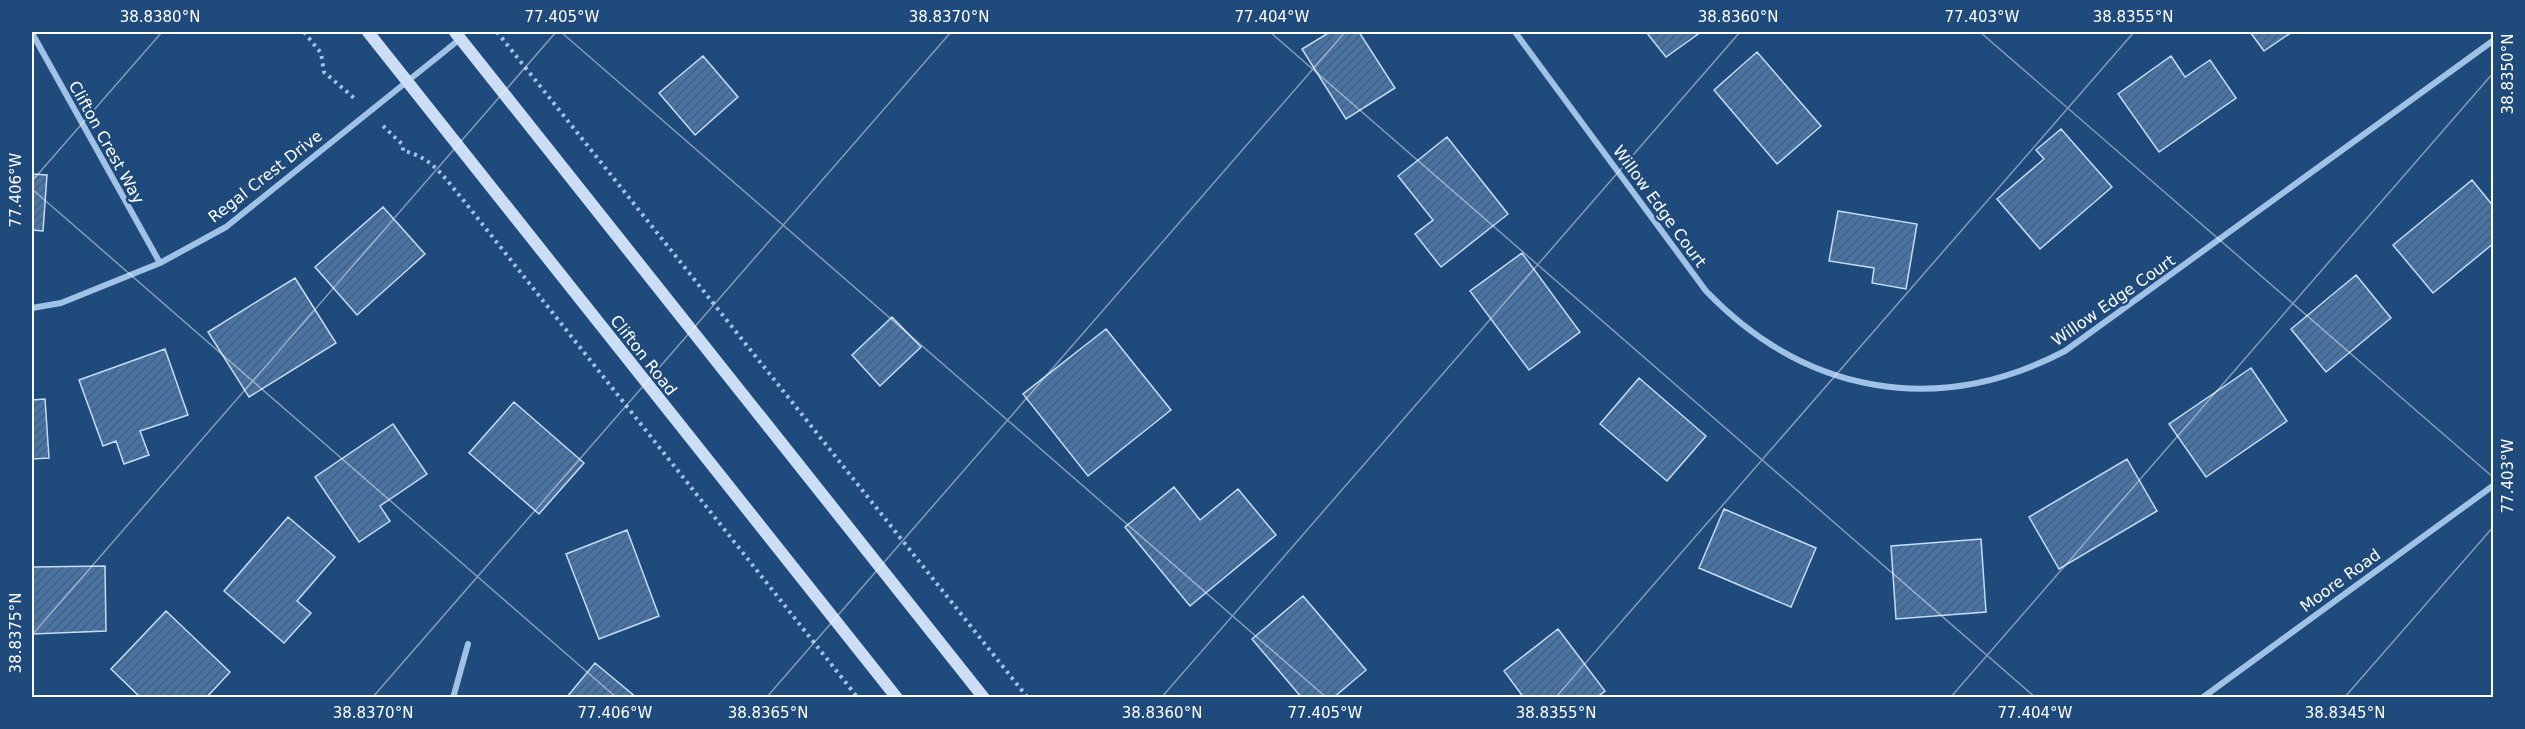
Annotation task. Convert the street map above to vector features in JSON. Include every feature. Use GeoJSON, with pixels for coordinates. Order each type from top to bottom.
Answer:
{"type":"FeatureCollection","features":[{"type":"Feature","properties":{"kind":"main road","name":"Clifton Road"},"geometry":{"type":"LineString","coordinates":[[368,32],[699,452],[897,698]]}},
{"type":"Feature","properties":{"kind":"main road"},"geometry":{"type":"LineString","coordinates":[[458,35],[984,698]]}},
{"type":"Feature","properties":{"kind":"street","name":"Willow Edge Court"},"geometry":{"type":"LineString","coordinates":[[1515,32],[1706,291],[1724,309],[1758,339],[1821,372],[1871,385],[1916,389],[1967,386],[2018,373],[2065,351],[2493,40]]}},
{"type":"Feature","properties":{"kind":"street","name":"Clifton Crest Way"},"geometry":{"type":"LineString","coordinates":[[32,33],[160,263]]}},
{"type":"Feature","properties":{"kind":"street","name":"Regal Crest Drive"},"geometry":{"type":"LineString","coordinates":[[32,308],[61,303],[160,263],[226,227],[407,81],[458,35]]}},
{"type":"Feature","properties":{"kind":"street","name":"Moore Road"},"geometry":{"type":"LineString","coordinates":[[2202,698],[2493,485]]}},
{"type":"Feature","properties":{"kind":"street"},"geometry":{"type":"LineString","coordinates":[[453,698],[468,644]]}},
{"type":"Feature","properties":{"kind":"path"},"geometry":{"type":"LineString","coordinates":[[304,32],[321,53],[324,72],[403,145],[404,151],[420,154],[433,164],[464,201],[858,698]]}},
{"type":"Feature","properties":{"kind":"path"},"geometry":{"type":"LineString","coordinates":[[497,32],[1028,698]]}},
{"type":"Feature","properties":{"kind":"building"},"geometry":{"type":"Polygon","coordinates":[[[1330,32],[1359,32],[1395,88],[1346,119],[1302,49],[1330,32]]]}},
{"type":"Feature","properties":{"kind":"building"},"geometry":{"type":"Polygon","coordinates":[[[1646,32],[1701,32],[1666,57],[1646,32]]]}},
{"type":"Feature","properties":{"kind":"building"},"geometry":{"type":"Polygon","coordinates":[[[2250,32],[2292,32],[2264,51],[2250,32]]]}},
{"type":"Feature","properties":{"kind":"building"},"geometry":{"type":"Polygon","coordinates":[[[1757,52],[1821,126],[1777,164],[1714,90],[1757,52]]]}},
{"type":"Feature","properties":{"kind":"building"},"geometry":{"type":"Polygon","coordinates":[[[703,56],[738,97],[695,135],[659,93],[703,56]]]}},
{"type":"Feature","properties":{"kind":"building"},"geometry":{"type":"Polygon","coordinates":[[[2171,56],[2185,77],[2210,60],[2236,98],[2159,152],[2118,94],[2171,56]]]}},
{"type":"Feature","properties":{"kind":"building"},"geometry":{"type":"Polygon","coordinates":[[[2061,129],[2112,187],[2040,249],[1997,199],[2044,159],[2036,150],[2061,129]]]}},
{"type":"Feature","properties":{"kind":"building"},"geometry":{"type":"Polygon","coordinates":[[[1447,137],[1508,214],[1441,267],[1415,234],[1433,220],[1398,176],[1447,137]]]}},
{"type":"Feature","properties":{"kind":"building"},"geometry":{"type":"Polygon","coordinates":[[[32,174],[47,175],[43,231],[32,230],[32,174]]]}},
{"type":"Feature","properties":{"kind":"building"},"geometry":{"type":"Polygon","coordinates":[[[2472,180],[2494,207],[2494,243],[2433,293],[2393,245],[2472,180]]]}},
{"type":"Feature","properties":{"kind":"building"},"geometry":{"type":"Polygon","coordinates":[[[383,207],[425,254],[357,315],[315,267],[383,207]]]}},
{"type":"Feature","properties":{"kind":"building"},"geometry":{"type":"Polygon","coordinates":[[[1838,211],[1917,224],[1906,289],[1872,283],[1874,268],[1829,261],[1838,211]]]}},
{"type":"Feature","properties":{"kind":"building"},"geometry":{"type":"Polygon","coordinates":[[[1522,253],[1580,332],[1529,370],[1470,291],[1522,253]]]}},
{"type":"Feature","properties":{"kind":"building"},"geometry":{"type":"Polygon","coordinates":[[[2356,275],[2391,318],[2326,372],[2291,329],[2356,275]]]}},
{"type":"Feature","properties":{"kind":"building"},"geometry":{"type":"Polygon","coordinates":[[[295,278],[336,343],[249,397],[208,332],[295,278]]]}},
{"type":"Feature","properties":{"kind":"building"},"geometry":{"type":"Polygon","coordinates":[[[892,317],[921,347],[880,386],[852,355],[892,317]]]}},
{"type":"Feature","properties":{"kind":"building"},"geometry":{"type":"Polygon","coordinates":[[[1106,329],[1171,410],[1088,476],[1023,394],[1106,329]]]}},
{"type":"Feature","properties":{"kind":"building"},"geometry":{"type":"Polygon","coordinates":[[[165,349],[188,415],[140,431],[149,455],[124,464],[116,441],[103,446],[79,380],[165,349]]]}},
{"type":"Feature","properties":{"kind":"building"},"geometry":{"type":"Polygon","coordinates":[[[2251,368],[2287,421],[2206,477],[2169,424],[2251,368]]]}},
{"type":"Feature","properties":{"kind":"building"},"geometry":{"type":"Polygon","coordinates":[[[1639,378],[1706,436],[1667,481],[1600,424],[1639,378]]]}},
{"type":"Feature","properties":{"kind":"building"},"geometry":{"type":"Polygon","coordinates":[[[45,399],[49,458],[32,459],[32,400],[45,399]]]}},
{"type":"Feature","properties":{"kind":"building"},"geometry":{"type":"Polygon","coordinates":[[[514,402],[584,463],[539,514],[469,453],[514,402]]]}},
{"type":"Feature","properties":{"kind":"building"},"geometry":{"type":"Polygon","coordinates":[[[393,424],[427,474],[380,506],[390,521],[359,542],[315,477],[393,424]]]}},
{"type":"Feature","properties":{"kind":"building"},"geometry":{"type":"Polygon","coordinates":[[[2127,459],[2157,511],[2059,569],[2029,517],[2127,459]]]}},
{"type":"Feature","properties":{"kind":"building"},"geometry":{"type":"Polygon","coordinates":[[[1174,487],[1200,520],[1238,489],[1276,535],[1190,606],[1125,527],[1174,487]]]}},
{"type":"Feature","properties":{"kind":"building"},"geometry":{"type":"Polygon","coordinates":[[[1724,509],[1816,548],[1791,607],[1699,568],[1724,509]]]}},
{"type":"Feature","properties":{"kind":"building"},"geometry":{"type":"Polygon","coordinates":[[[288,517],[335,557],[297,601],[311,613],[284,643],[224,591],[288,517]]]}},
{"type":"Feature","properties":{"kind":"building"},"geometry":{"type":"Polygon","coordinates":[[[627,530],[659,616],[599,639],[566,554],[627,530]]]}},
{"type":"Feature","properties":{"kind":"building"},"geometry":{"type":"Polygon","coordinates":[[[1981,539],[1986,612],[1896,619],[1891,546],[1981,539]]]}},
{"type":"Feature","properties":{"kind":"building"},"geometry":{"type":"Polygon","coordinates":[[[105,566],[106,631],[32,634],[32,567],[105,566]]]}},
{"type":"Feature","properties":{"kind":"building"},"geometry":{"type":"Polygon","coordinates":[[[1303,596],[1366,670],[1333,698],[1302,698],[1252,639],[1303,596]]]}},
{"type":"Feature","properties":{"kind":"building"},"geometry":{"type":"Polygon","coordinates":[[[166,611],[230,672],[206,698],[141,698],[111,669],[166,611]]]}},
{"type":"Feature","properties":{"kind":"building"},"geometry":{"type":"Polygon","coordinates":[[[1558,629],[1605,691],[1596,698],[1524,698],[1504,671],[1558,629]]]}},
{"type":"Feature","properties":{"kind":"building"},"geometry":{"type":"Polygon","coordinates":[[[595,663],[637,698],[566,698],[595,663]]]}}]}
